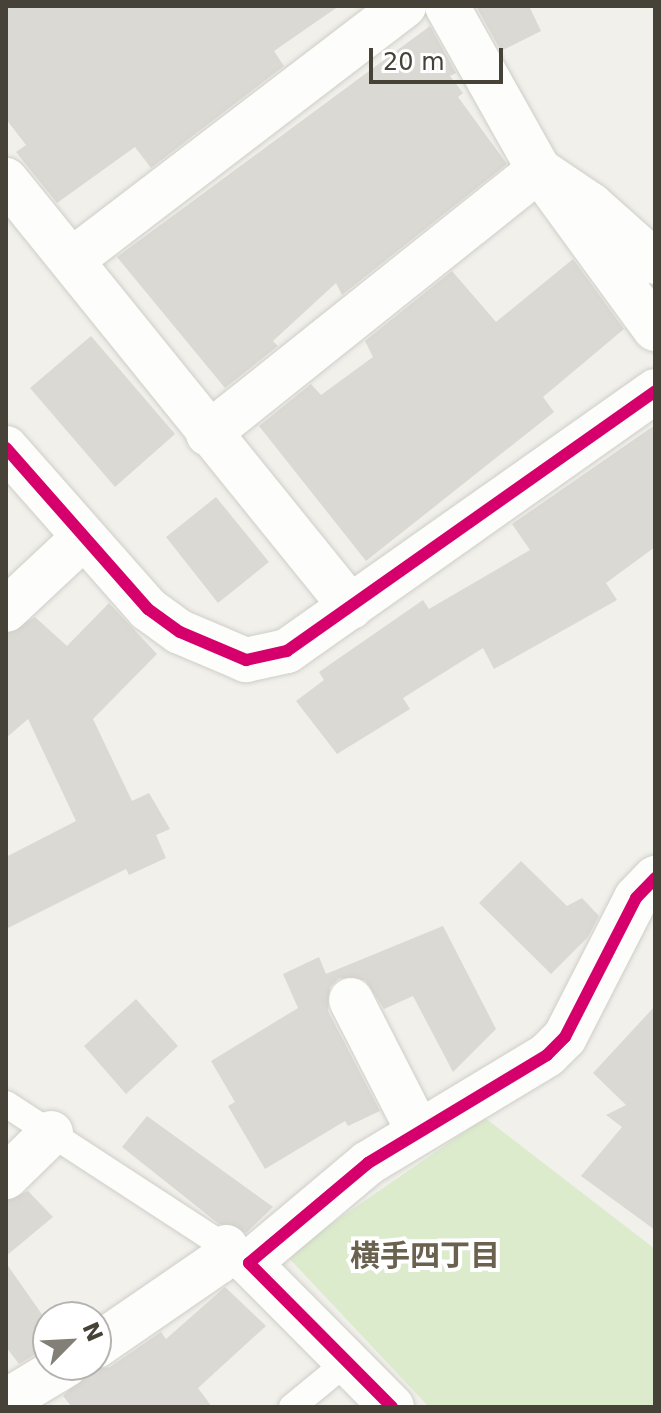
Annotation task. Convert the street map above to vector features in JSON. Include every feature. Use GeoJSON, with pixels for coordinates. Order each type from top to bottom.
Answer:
{"type":"FeatureCollection","features":[{"type":"Feature","properties":{"kind":"street"},"geometry":{"type":"LineString","coordinates":[[73,259],[404,6]]}},
{"type":"Feature","properties":{"kind":"street"},"geometry":{"type":"LineString","coordinates":[[447,6],[539,170],[655,329]]}},
{"type":"Feature","properties":{"kind":"street"},"geometry":{"type":"LineString","coordinates":[[208,434],[539,170]]}},
{"type":"Feature","properties":{"kind":"street"},"geometry":{"type":"LineString","coordinates":[[539,170],[591,205],[655,262]]}},
{"type":"Feature","properties":{"kind":"street"},"geometry":{"type":"LineString","coordinates":[[6,180],[73,259],[208,434],[351,607]]}},
{"type":"Feature","properties":{"kind":"street"},"geometry":{"type":"LineString","coordinates":[[6,448],[148,609],[180,632],[246,660],[287,651],[655,391]]}},
{"type":"Feature","properties":{"kind":"street"},"geometry":{"type":"LineString","coordinates":[[6,610],[83,538]]}},
{"type":"Feature","properties":{"kind":"street"},"geometry":{"type":"LineString","coordinates":[[112,1335],[218,1262],[238,1255],[368,1163],[547,1055],[565,1037],[614,933],[655,878]]}},
{"type":"Feature","properties":{"kind":"street"},"geometry":{"type":"LineString","coordinates":[[351,1000],[418,1131]]}},
{"type":"Feature","properties":{"kind":"street"},"geometry":{"type":"LineString","coordinates":[[6,1177],[51,1133]]}},
{"type":"Feature","properties":{"kind":"street"},"geometry":{"type":"LineString","coordinates":[[238,1255],[392,1407]]}},
{"type":"Feature","properties":{"kind":"street"},"geometry":{"type":"LineString","coordinates":[[6,1401],[39,1381]]}},
{"type":"Feature","properties":{"kind":"lane"},"geometry":{"type":"LineString","coordinates":[[6,1104],[238,1255]]}},
{"type":"Feature","properties":{"kind":"lane"},"geometry":{"type":"LineString","coordinates":[[292,1407],[348,1361]]}},
{"type":"Feature","properties":{"kind":"green space"},"geometry":{"type":"Polygon","coordinates":[[[485,1118],[655,1249],[655,1407],[429,1407],[286,1255],[485,1118]]]}},
{"type":"Feature","properties":{"kind":"building"},"geometry":{"type":"Polygon","coordinates":[[[6,6],[339,6],[274,51],[284,66],[151,168],[135,147],[57,203],[16,152],[26,145],[6,119],[6,6]]]}},
{"type":"Feature","properties":{"kind":"building"},"geometry":{"type":"Polygon","coordinates":[[[476,6],[529,6],[541,31],[501,51],[476,6]]]}},
{"type":"Feature","properties":{"kind":"building"},"geometry":{"type":"Polygon","coordinates":[[[430,26],[456,73],[450,76],[463,93],[458,97],[507,164],[342,295],[336,283],[273,341],[278,346],[225,388],[117,257],[430,26]]]}},
{"type":"Feature","properties":{"kind":"building"},"geometry":{"type":"Polygon","coordinates":[[[573,259],[624,329],[543,397],[554,412],[366,561],[259,426],[311,384],[321,395],[373,357],[365,341],[452,271],[496,322],[573,259]]]}},
{"type":"Feature","properties":{"kind":"building"},"geometry":{"type":"Polygon","coordinates":[[[91,336],[175,434],[115,487],[30,388],[91,336]]]}},
{"type":"Feature","properties":{"kind":"building"},"geometry":{"type":"Polygon","coordinates":[[[655,425],[655,547],[606,583],[617,600],[494,669],[483,648],[403,698],[410,709],[337,754],[296,701],[324,680],[319,672],[423,600],[429,609],[530,550],[512,524],[655,425]]]}},
{"type":"Feature","properties":{"kind":"building"},"geometry":{"type":"Polygon","coordinates":[[[216,497],[269,562],[218,603],[166,537],[216,497]]]}},
{"type":"Feature","properties":{"kind":"building"},"geometry":{"type":"Polygon","coordinates":[[[109,603],[157,654],[93,719],[132,801],[149,793],[170,829],[156,835],[166,858],[129,875],[126,869],[6,929],[6,857],[76,821],[28,719],[6,738],[6,634],[35,617],[67,646],[109,603]]]}},
{"type":"Feature","properties":{"kind":"building"},"geometry":{"type":"Polygon","coordinates":[[[521,861],[567,906],[582,898],[599,916],[588,937],[551,974],[479,903],[521,861]]]}},
{"type":"Feature","properties":{"kind":"building"},"geometry":{"type":"Polygon","coordinates":[[[443,926],[496,1029],[453,1072],[413,996],[384,1009],[365,980],[339,978],[330,987],[328,1011],[380,1111],[348,1126],[345,1121],[265,1169],[228,1106],[235,1102],[211,1061],[298,1008],[283,974],[319,957],[326,974],[443,926]]]}},
{"type":"Feature","properties":{"kind":"building"},"geometry":{"type":"Polygon","coordinates":[[[136,999],[178,1046],[126,1094],[84,1046],[136,999]]]}},
{"type":"Feature","properties":{"kind":"building"},"geometry":{"type":"Polygon","coordinates":[[[655,1006],[655,1230],[581,1176],[622,1127],[606,1115],[626,1105],[593,1073],[655,1006]]]}},
{"type":"Feature","properties":{"kind":"building"},"geometry":{"type":"Polygon","coordinates":[[[147,1116],[273,1207],[246,1233],[219,1224],[122,1147],[147,1116]]]}},
{"type":"Feature","properties":{"kind":"building"},"geometry":{"type":"Polygon","coordinates":[[[28,1191],[53,1217],[6,1256],[6,1201],[28,1191]]]}},
{"type":"Feature","properties":{"kind":"building"},"geometry":{"type":"Polygon","coordinates":[[[6,1263],[33,1301],[32,1356],[19,1364],[6,1347],[6,1263]]]}},
{"type":"Feature","properties":{"kind":"building"},"geometry":{"type":"Polygon","coordinates":[[[225,1287],[266,1326],[198,1388],[212,1407],[72,1407],[63,1396],[79,1381],[112,1381],[112,1366],[161,1332],[166,1339],[225,1287]]]}},
{"type":"Feature","properties":{"kind":"cycle path"},"geometry":{"type":"LineString","coordinates":[[6,448],[148,609],[180,632],[246,660],[287,651],[655,391]]}},
{"type":"Feature","properties":{"kind":"cycle path"},"geometry":{"type":"LineString","coordinates":[[392,1407],[249,1263],[368,1163],[547,1055],[565,1037],[636,898],[655,878]]}},
{"type":"Feature","properties":{"kind":"district","name":"横手四丁目"},"geometry":{"type":"Point","coordinates":[425,1256]}}]}
